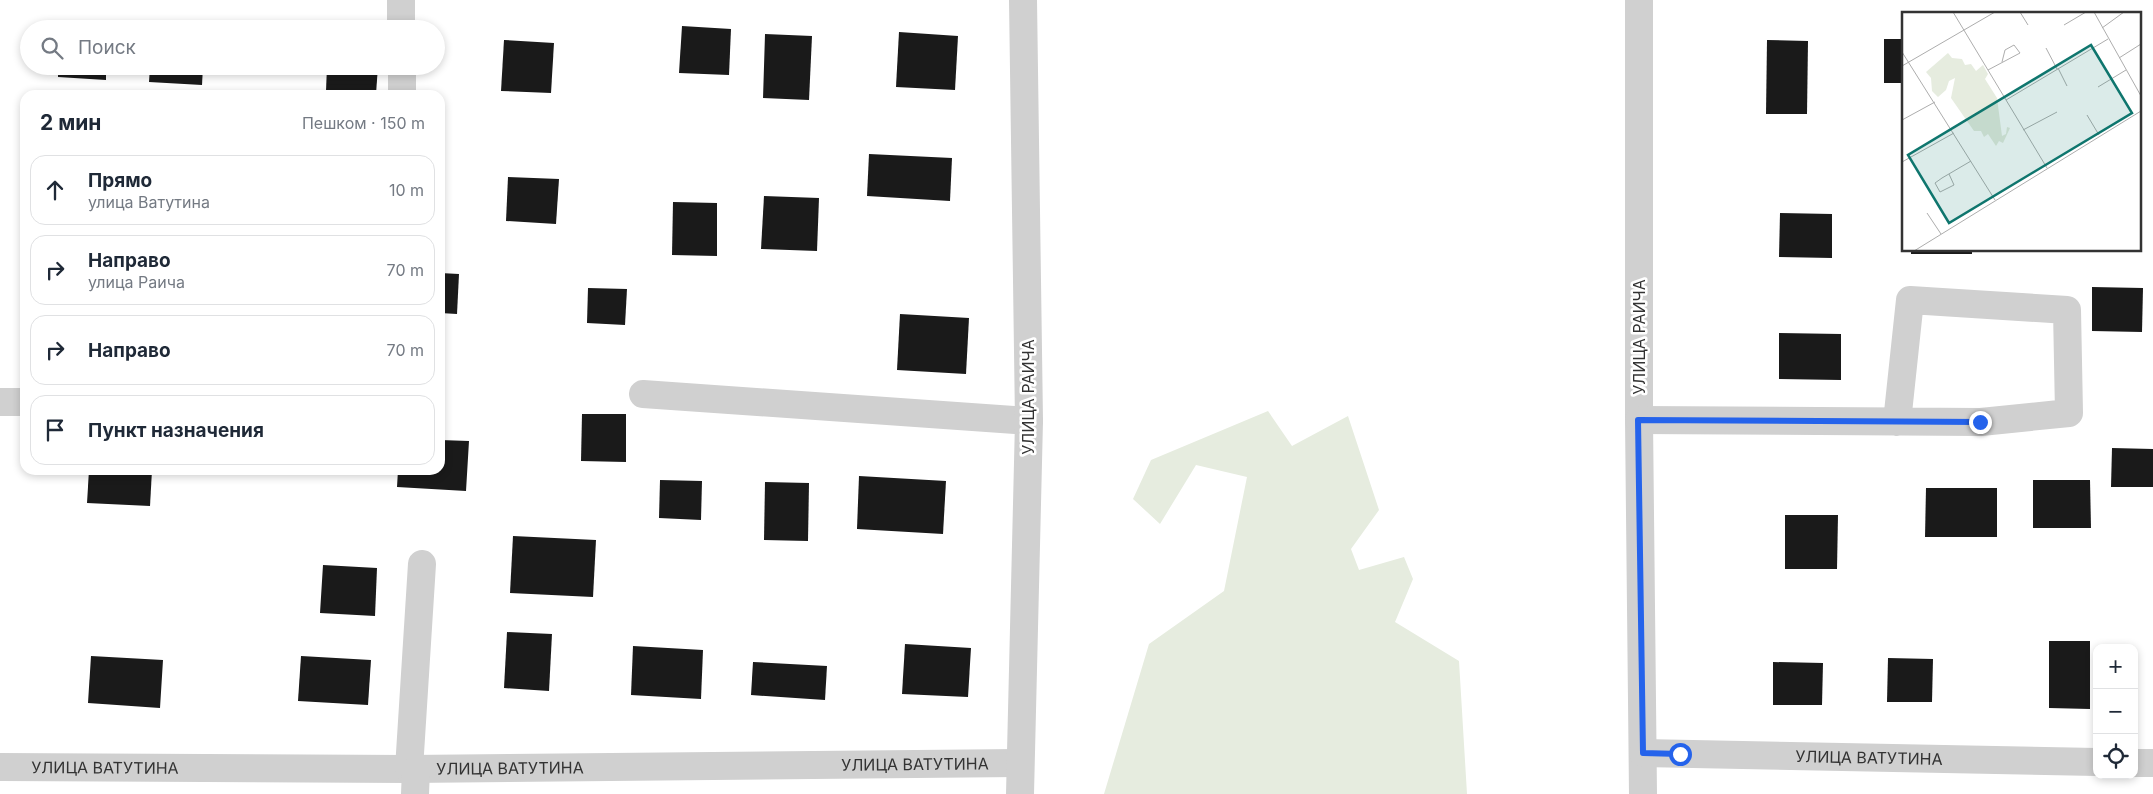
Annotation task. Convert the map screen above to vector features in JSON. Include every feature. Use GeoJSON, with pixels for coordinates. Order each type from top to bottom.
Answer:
{"type":"FeatureCollection","features":[{"type":"Feature","properties":{"kind":"street"},"geometry":{"type":"LineString","coordinates":[[401,0],[402,20]]}},
{"type":"Feature","properties":{"kind":"street","name":"УЛИЦА РАИЧА"},"geometry":{"type":"LineString","coordinates":[[1020,794],[1029,421],[1023,0]]}},
{"type":"Feature","properties":{"kind":"street","name":"УЛИЦА РАИЧА"},"geometry":{"type":"LineString","coordinates":[[1639,0],[1638,420],[1643,794]]}},
{"type":"Feature","properties":{"kind":"street"},"geometry":{"type":"LineString","coordinates":[[402,75],[402,90]]}},
{"type":"Feature","properties":{"kind":"street"},"geometry":{"type":"LineString","coordinates":[[1638,420],[1896,422],[1980,422],[2069,413],[2068,310],[1910,300],[1896,422]]}},
{"type":"Feature","properties":{"kind":"street"},"geometry":{"type":"LineString","coordinates":[[643,394],[1029,421]]}},
{"type":"Feature","properties":{"kind":"street"},"geometry":{"type":"LineString","coordinates":[[0,402],[20,402]]}},
{"type":"Feature","properties":{"kind":"street"},"geometry":{"type":"LineString","coordinates":[[414,777],[422,564]]}},
{"type":"Feature","properties":{"kind":"street","name":"УЛИЦА ВАТУТИНА"},"geometry":{"type":"LineString","coordinates":[[1643,753],[2093,762]]}},
{"type":"Feature","properties":{"kind":"street","name":"УЛИЦА ВАТУТИНА"},"geometry":{"type":"LineString","coordinates":[[0,767],[414,777],[1020,763]]}},
{"type":"Feature","properties":{"kind":"street"},"geometry":{"type":"LineString","coordinates":[[2138,763],[2153,763]]}},
{"type":"Feature","properties":{"kind":"shaded area"},"geometry":{"type":"Polygon","coordinates":[[[1268,411],[1292,446],[1348,416],[1379,510],[1351,549],[1359,570],[1404,557],[1413,579],[1395,622],[1459,661],[1467,794],[1104,794],[1149,644],[1224,591],[1247,477],[1196,465],[1160,524],[1133,499],[1151,460],[1268,411]]]}},
{"type":"Feature","properties":{"kind":"building"},"geometry":{"type":"Polygon","coordinates":[[[682,26],[731,29],[729,75],[679,73],[682,26]]]}},
{"type":"Feature","properties":{"kind":"building"},"geometry":{"type":"Polygon","coordinates":[[[899,32],[958,36],[955,90],[896,87],[899,32]]]}},
{"type":"Feature","properties":{"kind":"building"},"geometry":{"type":"Polygon","coordinates":[[[765,34],[812,36],[809,100],[763,98],[765,34]]]}},
{"type":"Feature","properties":{"kind":"building"},"geometry":{"type":"Polygon","coordinates":[[[1884,39],[1902,39],[1902,83],[1884,83],[1884,39]]]}},
{"type":"Feature","properties":{"kind":"building"},"geometry":{"type":"Polygon","coordinates":[[[504,40],[554,43],[551,93],[501,91],[504,40]]]}},
{"type":"Feature","properties":{"kind":"building"},"geometry":{"type":"Polygon","coordinates":[[[1767,40],[1808,41],[1807,114],[1766,114],[1767,40]]]}},
{"type":"Feature","properties":{"kind":"building"},"geometry":{"type":"Polygon","coordinates":[[[58,75],[106,75],[106,80],[58,77],[58,75]]]}},
{"type":"Feature","properties":{"kind":"building"},"geometry":{"type":"Polygon","coordinates":[[[149,75],[203,75],[202,85],[149,82],[149,75]]]}},
{"type":"Feature","properties":{"kind":"building"},"geometry":{"type":"Polygon","coordinates":[[[327,75],[377,75],[376,90],[326,90],[327,75]]]}},
{"type":"Feature","properties":{"kind":"building"},"geometry":{"type":"Polygon","coordinates":[[[869,154],[952,158],[950,201],[867,196],[869,154]]]}},
{"type":"Feature","properties":{"kind":"building"},"geometry":{"type":"Polygon","coordinates":[[[508,177],[559,179],[556,224],[506,221],[508,177]]]}},
{"type":"Feature","properties":{"kind":"building"},"geometry":{"type":"Polygon","coordinates":[[[764,196],[819,198],[817,251],[761,249],[764,196]]]}},
{"type":"Feature","properties":{"kind":"building"},"geometry":{"type":"Polygon","coordinates":[[[673,202],[717,203],[717,256],[672,255],[673,202]]]}},
{"type":"Feature","properties":{"kind":"building"},"geometry":{"type":"Polygon","coordinates":[[[1780,213],[1832,214],[1832,258],[1779,257],[1780,213]]]}},
{"type":"Feature","properties":{"kind":"building"},"geometry":{"type":"Polygon","coordinates":[[[1911,251],[1972,251],[1972,254],[1911,254],[1911,251]]]}},
{"type":"Feature","properties":{"kind":"building"},"geometry":{"type":"Polygon","coordinates":[[[2016,251],[2039,251],[2039,252],[2016,251]]]}},
{"type":"Feature","properties":{"kind":"building"},"geometry":{"type":"Polygon","coordinates":[[[445,273],[459,274],[457,314],[445,313],[445,273]]]}},
{"type":"Feature","properties":{"kind":"building"},"geometry":{"type":"Polygon","coordinates":[[[2092,287],[2143,288],[2142,332],[2092,331],[2092,287]]]}},
{"type":"Feature","properties":{"kind":"building"},"geometry":{"type":"Polygon","coordinates":[[[588,288],[627,289],[625,325],[587,323],[588,288]]]}},
{"type":"Feature","properties":{"kind":"building"},"geometry":{"type":"Polygon","coordinates":[[[900,314],[969,318],[966,374],[897,370],[900,314]]]}},
{"type":"Feature","properties":{"kind":"building"},"geometry":{"type":"Polygon","coordinates":[[[1779,333],[1841,334],[1841,380],[1779,379],[1779,333]]]}},
{"type":"Feature","properties":{"kind":"building"},"geometry":{"type":"Polygon","coordinates":[[[582,414],[626,414],[626,462],[581,461],[582,414]]]}},
{"type":"Feature","properties":{"kind":"building"},"geometry":{"type":"Polygon","coordinates":[[[445,440],[469,441],[466,491],[397,487],[398,475],[445,475],[445,440]]]}},
{"type":"Feature","properties":{"kind":"building"},"geometry":{"type":"Polygon","coordinates":[[[2112,448],[2153,449],[2153,487],[2111,487],[2112,448]]]}},
{"type":"Feature","properties":{"kind":"building"},"geometry":{"type":"Polygon","coordinates":[[[89,475],[152,475],[150,506],[87,503],[89,475]]]}},
{"type":"Feature","properties":{"kind":"building"},"geometry":{"type":"Polygon","coordinates":[[[859,476],[946,481],[943,534],[857,529],[859,476]]]}},
{"type":"Feature","properties":{"kind":"building"},"geometry":{"type":"Polygon","coordinates":[[[660,480],[702,481],[701,520],[659,518],[660,480]]]}},
{"type":"Feature","properties":{"kind":"building"},"geometry":{"type":"Polygon","coordinates":[[[2033,480],[2090,480],[2091,528],[2033,528],[2033,480]]]}},
{"type":"Feature","properties":{"kind":"building"},"geometry":{"type":"Polygon","coordinates":[[[765,482],[809,483],[808,541],[764,540],[765,482]]]}},
{"type":"Feature","properties":{"kind":"building"},"geometry":{"type":"Polygon","coordinates":[[[1926,488],[1997,488],[1997,537],[1925,537],[1926,488]]]}},
{"type":"Feature","properties":{"kind":"building"},"geometry":{"type":"Polygon","coordinates":[[[1785,515],[1838,515],[1837,569],[1785,569],[1785,515]]]}},
{"type":"Feature","properties":{"kind":"building"},"geometry":{"type":"Polygon","coordinates":[[[513,536],[596,540],[593,597],[510,593],[513,536]]]}},
{"type":"Feature","properties":{"kind":"building"},"geometry":{"type":"Polygon","coordinates":[[[323,565],[377,568],[375,616],[320,613],[323,565]]]}},
{"type":"Feature","properties":{"kind":"building"},"geometry":{"type":"Polygon","coordinates":[[[507,632],[552,634],[549,691],[504,688],[507,632]]]}},
{"type":"Feature","properties":{"kind":"building"},"geometry":{"type":"Polygon","coordinates":[[[2049,641],[2090,641],[2090,709],[2049,708],[2049,641]]]}},
{"type":"Feature","properties":{"kind":"building"},"geometry":{"type":"Polygon","coordinates":[[[905,644],[971,648],[968,697],[902,694],[905,644]]]}},
{"type":"Feature","properties":{"kind":"building"},"geometry":{"type":"Polygon","coordinates":[[[633,646],[703,650],[701,699],[631,695],[633,646]]]}},
{"type":"Feature","properties":{"kind":"building"},"geometry":{"type":"Polygon","coordinates":[[[91,656],[163,660],[160,708],[88,703],[91,656]]]}},
{"type":"Feature","properties":{"kind":"building"},"geometry":{"type":"Polygon","coordinates":[[[301,656],[371,660],[368,705],[298,701],[301,656]]]}},
{"type":"Feature","properties":{"kind":"building"},"geometry":{"type":"Polygon","coordinates":[[[1888,658],[1933,659],[1932,702],[1887,702],[1888,658]]]}},
{"type":"Feature","properties":{"kind":"building"},"geometry":{"type":"Polygon","coordinates":[[[753,662],[827,666],[825,700],[751,695],[753,662]]]}},
{"type":"Feature","properties":{"kind":"building"},"geometry":{"type":"Polygon","coordinates":[[[1773,662],[1823,663],[1822,705],[1773,705],[1773,662]]]}},
{"type":"Feature","properties":{"kind":"route"},"geometry":{"type":"LineString","coordinates":[[1680,754],[1643,753],[1638,420],[1980,422]]}}]}
